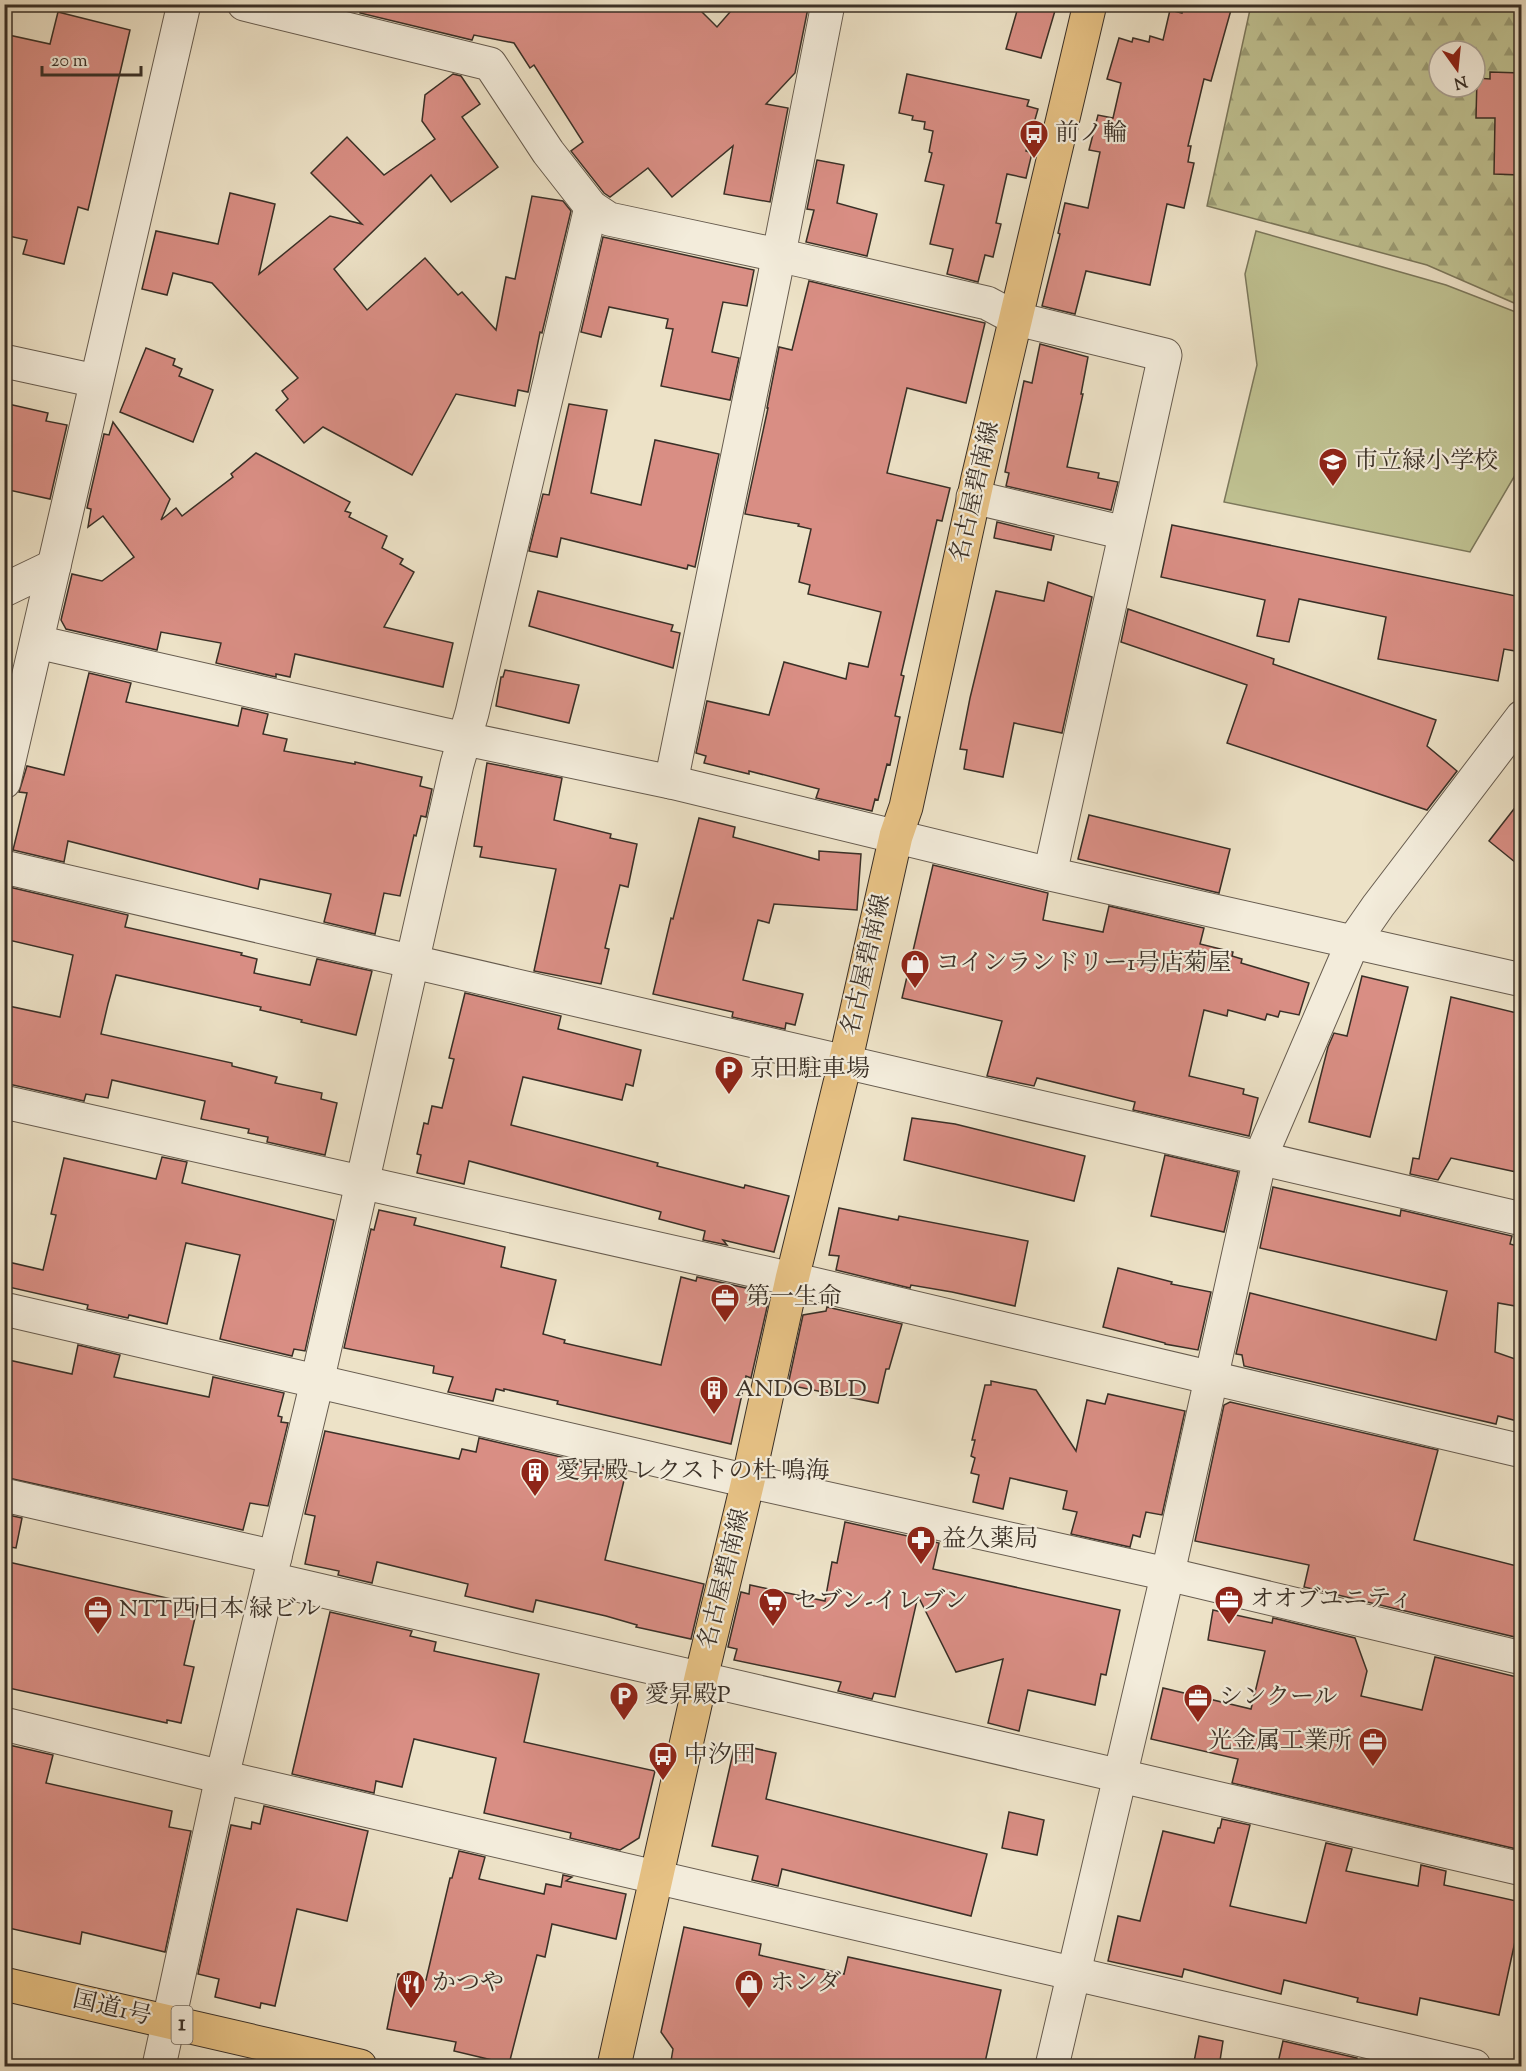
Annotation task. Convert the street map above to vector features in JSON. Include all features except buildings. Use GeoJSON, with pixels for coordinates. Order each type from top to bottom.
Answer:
{"type":"FeatureCollection","features":[{"type":"Feature","properties":{"kind":"main road","name":"名古屋碧南線"},"geometry":{"type":"LineString","coordinates":[[614,2067],[792,1279],[845,1063],[896,837],[906,807],[974,497],[1090,4]]}},
{"type":"Feature","properties":{"kind":"main road","name":"国道1号"},"geometry":{"type":"LineString","coordinates":[[4,1984],[360,2067]]}},
{"type":"Feature","properties":{"kind":"street"},"geometry":{"type":"LineString","coordinates":[[4,782],[184,4]]}},
{"type":"Feature","properties":{"kind":"street"},"geometry":{"type":"LineString","coordinates":[[244,4],[490,64],[548,152],[591,207],[609,219],[987,303],[1017,319],[1166,355],[1050,874]]}},
{"type":"Feature","properties":{"kind":"street"},"geometry":{"type":"LineString","coordinates":[[671,782],[828,4]]}},
{"type":"Feature","properties":{"kind":"street"},"geometry":{"type":"LineString","coordinates":[[159,2067],[222,1778],[317,1382],[457,764],[465,739],[591,207]]}},
{"type":"Feature","properties":{"kind":"street"},"geometry":{"type":"LineString","coordinates":[[4,361],[96,381]]}},
{"type":"Feature","properties":{"kind":"street"},"geometry":{"type":"LineString","coordinates":[[974,497],[1125,533]]}},
{"type":"Feature","properties":{"kind":"street"},"geometry":{"type":"LineString","coordinates":[[4,590],[54,566]]}},
{"type":"Feature","properties":{"kind":"street"},"geometry":{"type":"LineString","coordinates":[[37,642],[465,739],[671,782],[1050,874],[1521,980]]}},
{"type":"Feature","properties":{"kind":"street"},"geometry":{"type":"LineString","coordinates":[[1052,2067],[1167,1574],[1260,1158],[1353,942],[1521,717]]}},
{"type":"Feature","properties":{"kind":"street"},"geometry":{"type":"LineString","coordinates":[[4,867],[1521,1220]]}},
{"type":"Feature","properties":{"kind":"street"},"geometry":{"type":"LineString","coordinates":[[4,1102],[792,1279],[1521,1450]]}},
{"type":"Feature","properties":{"kind":"street"},"geometry":{"type":"LineString","coordinates":[[4,1309],[748,1481],[1167,1574],[1521,1658]]}},
{"type":"Feature","properties":{"kind":"street"},"geometry":{"type":"LineString","coordinates":[[4,1495],[273,1568],[701,1678],[1521,1869]]}},
{"type":"Feature","properties":{"kind":"street"},"geometry":{"type":"LineString","coordinates":[[4,1724],[222,1778],[1474,2067]]}},
{"type":"Feature","properties":{"kind":"green space"},"geometry":{"type":"Polygon","coordinates":[[[1251,5],[1521,5],[1521,306],[1427,265],[1207,206],[1251,5]]]}},
{"type":"Feature","properties":{"kind":"green space"},"geometry":{"type":"Polygon","coordinates":[[[1256,231],[1446,285],[1521,314],[1521,465],[1470,552],[1224,502],[1257,365],[1245,274],[1256,231]]]}},
{"type":"Feature","properties":{"kind":"place","name":"前ノ輪"},"geometry":{"type":"Point","coordinates":[1034,160]}},
{"type":"Feature","properties":{"kind":"place","name":"市立緑小学校"},"geometry":{"type":"Point","coordinates":[1333,488]}},
{"type":"Feature","properties":{"kind":"place","name":"コインランドリー1号店菊屋"},"geometry":{"type":"Point","coordinates":[915,990]}},
{"type":"Feature","properties":{"kind":"place","name":"京田駐車場"},"geometry":{"type":"Point","coordinates":[729,1096]}},
{"type":"Feature","properties":{"kind":"place","name":"第一生命"},"geometry":{"type":"Point","coordinates":[725,1324]}},
{"type":"Feature","properties":{"kind":"place","name":"ANDO BLD"},"geometry":{"type":"Point","coordinates":[714,1416]}},
{"type":"Feature","properties":{"kind":"place","name":"愛昇殿 レクストの杜 鳴海"},"geometry":{"type":"Point","coordinates":[535,1498]}},
{"type":"Feature","properties":{"kind":"place","name":"益久薬局"},"geometry":{"type":"Point","coordinates":[921,1566]}},
{"type":"Feature","properties":{"kind":"place","name":"オオブユニティ"},"geometry":{"type":"Point","coordinates":[1229,1626]}},
{"type":"Feature","properties":{"kind":"place","name":"セブン-イレブン"},"geometry":{"type":"Point","coordinates":[773,1628]}},
{"type":"Feature","properties":{"kind":"place","name":"NTT西日本 緑ビル"},"geometry":{"type":"Point","coordinates":[98,1636]}},
{"type":"Feature","properties":{"kind":"place","name":"愛昇殿P"},"geometry":{"type":"Point","coordinates":[624,1722]}},
{"type":"Feature","properties":{"kind":"place","name":"シンクール"},"geometry":{"type":"Point","coordinates":[1198,1724]}},
{"type":"Feature","properties":{"kind":"place","name":"光金属工業所"},"geometry":{"type":"Point","coordinates":[1373,1768]}},
{"type":"Feature","properties":{"kind":"place","name":"中汐田"},"geometry":{"type":"Point","coordinates":[663,1782]}},
{"type":"Feature","properties":{"kind":"place","name":"かつや"},"geometry":{"type":"Point","coordinates":[411,2010]}},
{"type":"Feature","properties":{"kind":"place","name":"ホンダ"},"geometry":{"type":"Point","coordinates":[749,2010]}}]}
